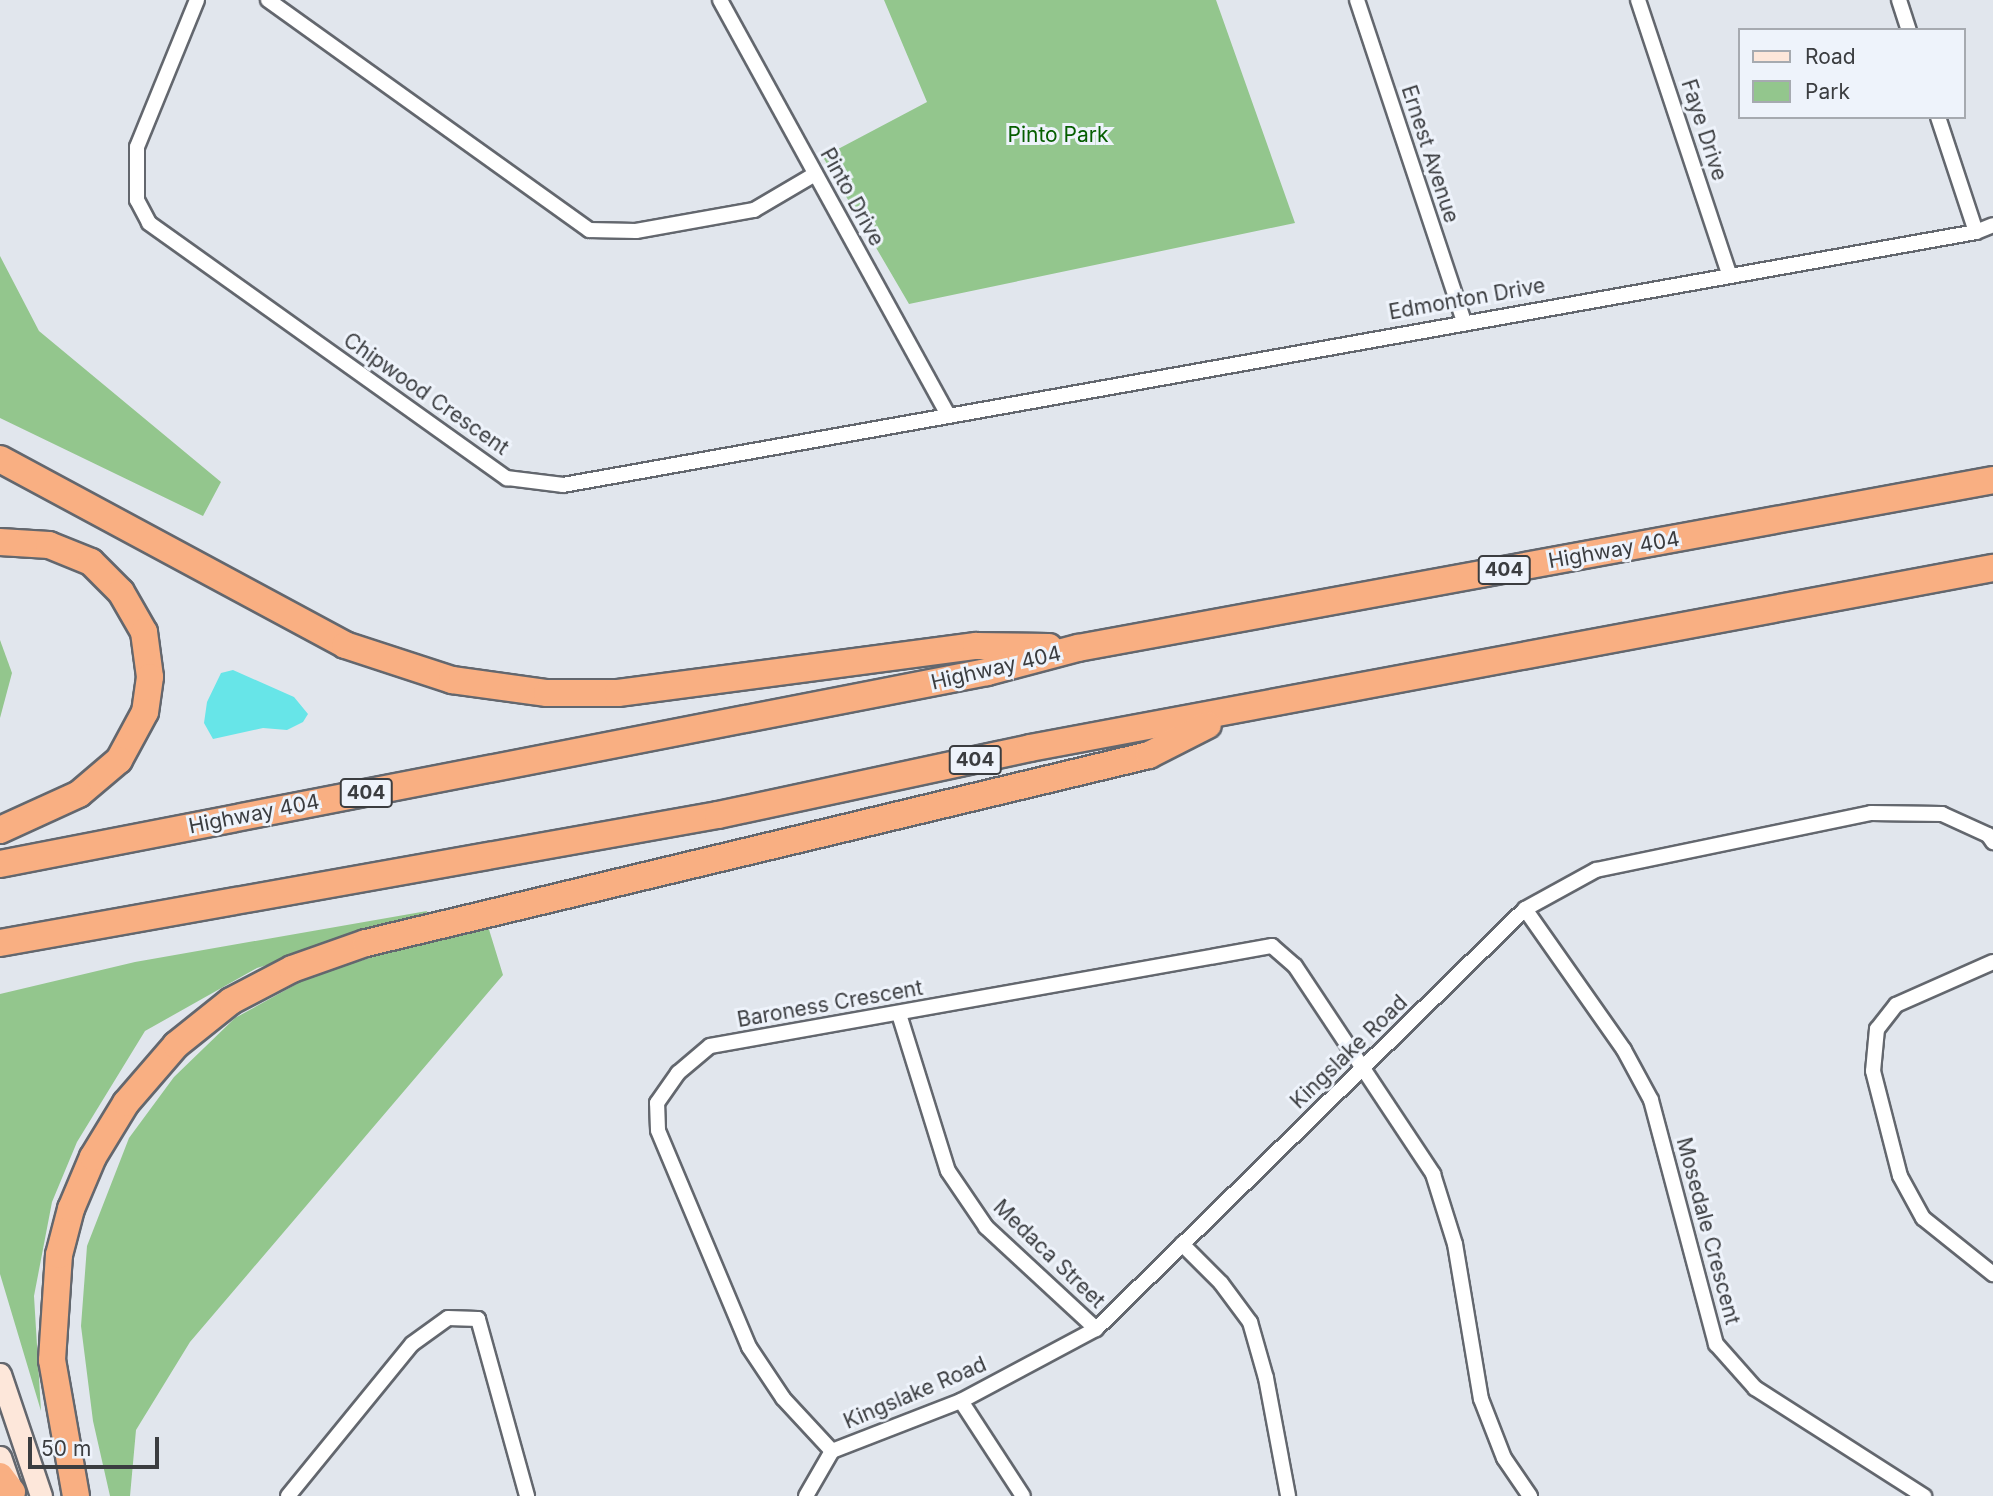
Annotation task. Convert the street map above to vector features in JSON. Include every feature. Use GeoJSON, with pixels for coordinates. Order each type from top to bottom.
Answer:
{"type":"FeatureCollection","features":[{"type":"Feature","properties":{"kind":"highway"},"geometry":{"type":"LineString","coordinates":[[0,458],[345,645],[452,680],[547,693],[618,693],[976,646],[1078,648]]}},
{"type":"Feature","properties":{"kind":"highway","name":"Highway 404"},"geometry":{"type":"LineString","coordinates":[[0,864],[907,688],[1078,648],[1993,480]]}},
{"type":"Feature","properties":{"kind":"highway"},"geometry":{"type":"LineString","coordinates":[[0,542],[48,545],[91,562],[121,592],[144,632],[150,677],[145,712],[119,760],[79,794],[0,830]]}},
{"type":"Feature","properties":{"kind":"highway","name":"404"},"geometry":{"type":"LineString","coordinates":[[0,945],[27,937],[718,815],[1030,748],[1234,713],[1993,568]]}},
{"type":"Feature","properties":{"kind":"highway"},"geometry":{"type":"LineString","coordinates":[[76,1496],[51,1360],[59,1255],[71,1209],[93,1157],[126,1103],[176,1045],[231,1001],[292,969],[366,943],[1149,755],[1234,713]]}},
{"type":"Feature","properties":{"kind":"main road"},"geometry":{"type":"LineString","coordinates":[[0,1374],[41,1496]]}},
{"type":"Feature","properties":{"kind":"main road"},"geometry":{"type":"LineString","coordinates":[[0,1457],[8,1488]]}},
{"type":"Feature","properties":{"kind":"street","name":"Chipwood Crescent"},"geometry":{"type":"LineString","coordinates":[[197,0],[137,147],[137,200],[149,223],[507,478],[563,485],[948,415]]}},
{"type":"Feature","properties":{"kind":"street"},"geometry":{"type":"LineString","coordinates":[[268,0],[589,229],[636,232],[754,210],[815,174]]}},
{"type":"Feature","properties":{"kind":"street","name":"Pinto Drive"},"geometry":{"type":"LineString","coordinates":[[720,0],[948,415]]}},
{"type":"Feature","properties":{"kind":"street","name":"Ernest Avenue"},"geometry":{"type":"LineString","coordinates":[[1357,0],[1464,321]]}},
{"type":"Feature","properties":{"kind":"street","name":"Faye Drive"},"geometry":{"type":"LineString","coordinates":[[1638,0],[1729,273]]}},
{"type":"Feature","properties":{"kind":"street"},"geometry":{"type":"LineString","coordinates":[[1899,0],[1908,28]]}},
{"type":"Feature","properties":{"kind":"street"},"geometry":{"type":"LineString","coordinates":[[1939,119],[1976,232]]}},
{"type":"Feature","properties":{"kind":"street","name":"Edmonton Drive"},"geometry":{"type":"LineString","coordinates":[[948,415],[1729,273],[1976,232],[1993,225]]}},
{"type":"Feature","properties":{"kind":"street","name":"Kingslake Road"},"geometry":{"type":"LineString","coordinates":[[806,1496],[832,1451],[961,1401],[1096,1329],[1525,909],[1596,870],[1871,813],[1942,814],[1991,835]]}},
{"type":"Feature","properties":{"kind":"street","name":"Mosedale Crescent"},"geometry":{"type":"LineString","coordinates":[[1525,909],[1624,1050],[1651,1100],[1716,1344],[1755,1388],[1924,1496]]}},
{"type":"Feature","properties":{"kind":"street","name":"Baroness Crescent"},"geometry":{"type":"LineString","coordinates":[[832,1451],[783,1398],[749,1347],[658,1130],[657,1103],[678,1073],[710,1046],[899,1014],[1228,950],[1272,946],[1295,966],[1364,1067]]}},
{"type":"Feature","properties":{"kind":"street"},"geometry":{"type":"LineString","coordinates":[[1993,962],[1896,1005],[1877,1029],[1873,1071],[1900,1176],[1923,1218],[1993,1274]]}},
{"type":"Feature","properties":{"kind":"street","name":"Medaca Street"},"geometry":{"type":"LineString","coordinates":[[899,1014],[948,1171],[986,1227],[1096,1329]]}},
{"type":"Feature","properties":{"kind":"street"},"geometry":{"type":"LineString","coordinates":[[1364,1067],[1433,1174],[1455,1244],[1481,1399],[1504,1458],[1531,1496]]}},
{"type":"Feature","properties":{"kind":"street"},"geometry":{"type":"LineString","coordinates":[[1182,1244],[1221,1283],[1250,1322],[1266,1378],[1288,1496]]}},
{"type":"Feature","properties":{"kind":"street"},"geometry":{"type":"LineString","coordinates":[[288,1496],[412,1344],[448,1318],[478,1319],[527,1496]]}},
{"type":"Feature","properties":{"kind":"street"},"geometry":{"type":"LineString","coordinates":[[961,1401],[1023,1496]]}},
{"type":"Feature","properties":{"kind":"green space","name":"Pinto Park"},"geometry":{"type":"Polygon","coordinates":[[[884,0],[1216,0],[1295,223],[909,304],[823,157],[927,102],[884,0]]]}},
{"type":"Feature","properties":{"kind":"green space"},"geometry":{"type":"Polygon","coordinates":[[[0,256],[39,331],[221,482],[203,516],[0,418],[0,256]]]}},
{"type":"Feature","properties":{"kind":"green space"},"geometry":{"type":"Polygon","coordinates":[[[0,640],[12,673],[0,718],[0,640]]]}},
{"type":"Feature","properties":{"kind":"green space"},"geometry":{"type":"Polygon","coordinates":[[[427,911],[426,918],[257,968],[145,1031],[77,1142],[52,1202],[34,1296],[41,1411],[0,1274],[0,994],[135,962],[427,911]]]}},
{"type":"Feature","properties":{"kind":"green space"},"geometry":{"type":"Polygon","coordinates":[[[487,923],[503,975],[190,1342],[136,1430],[130,1496],[110,1496],[93,1421],[81,1326],[87,1246],[129,1138],[174,1077],[235,1018],[313,975],[487,923]]]}},
{"type":"Feature","properties":{"kind":"water"},"geometry":{"type":"Polygon","coordinates":[[[233,670],[294,697],[308,714],[303,722],[287,730],[263,728],[213,739],[204,723],[207,702],[221,673],[233,670]]]}}]}
